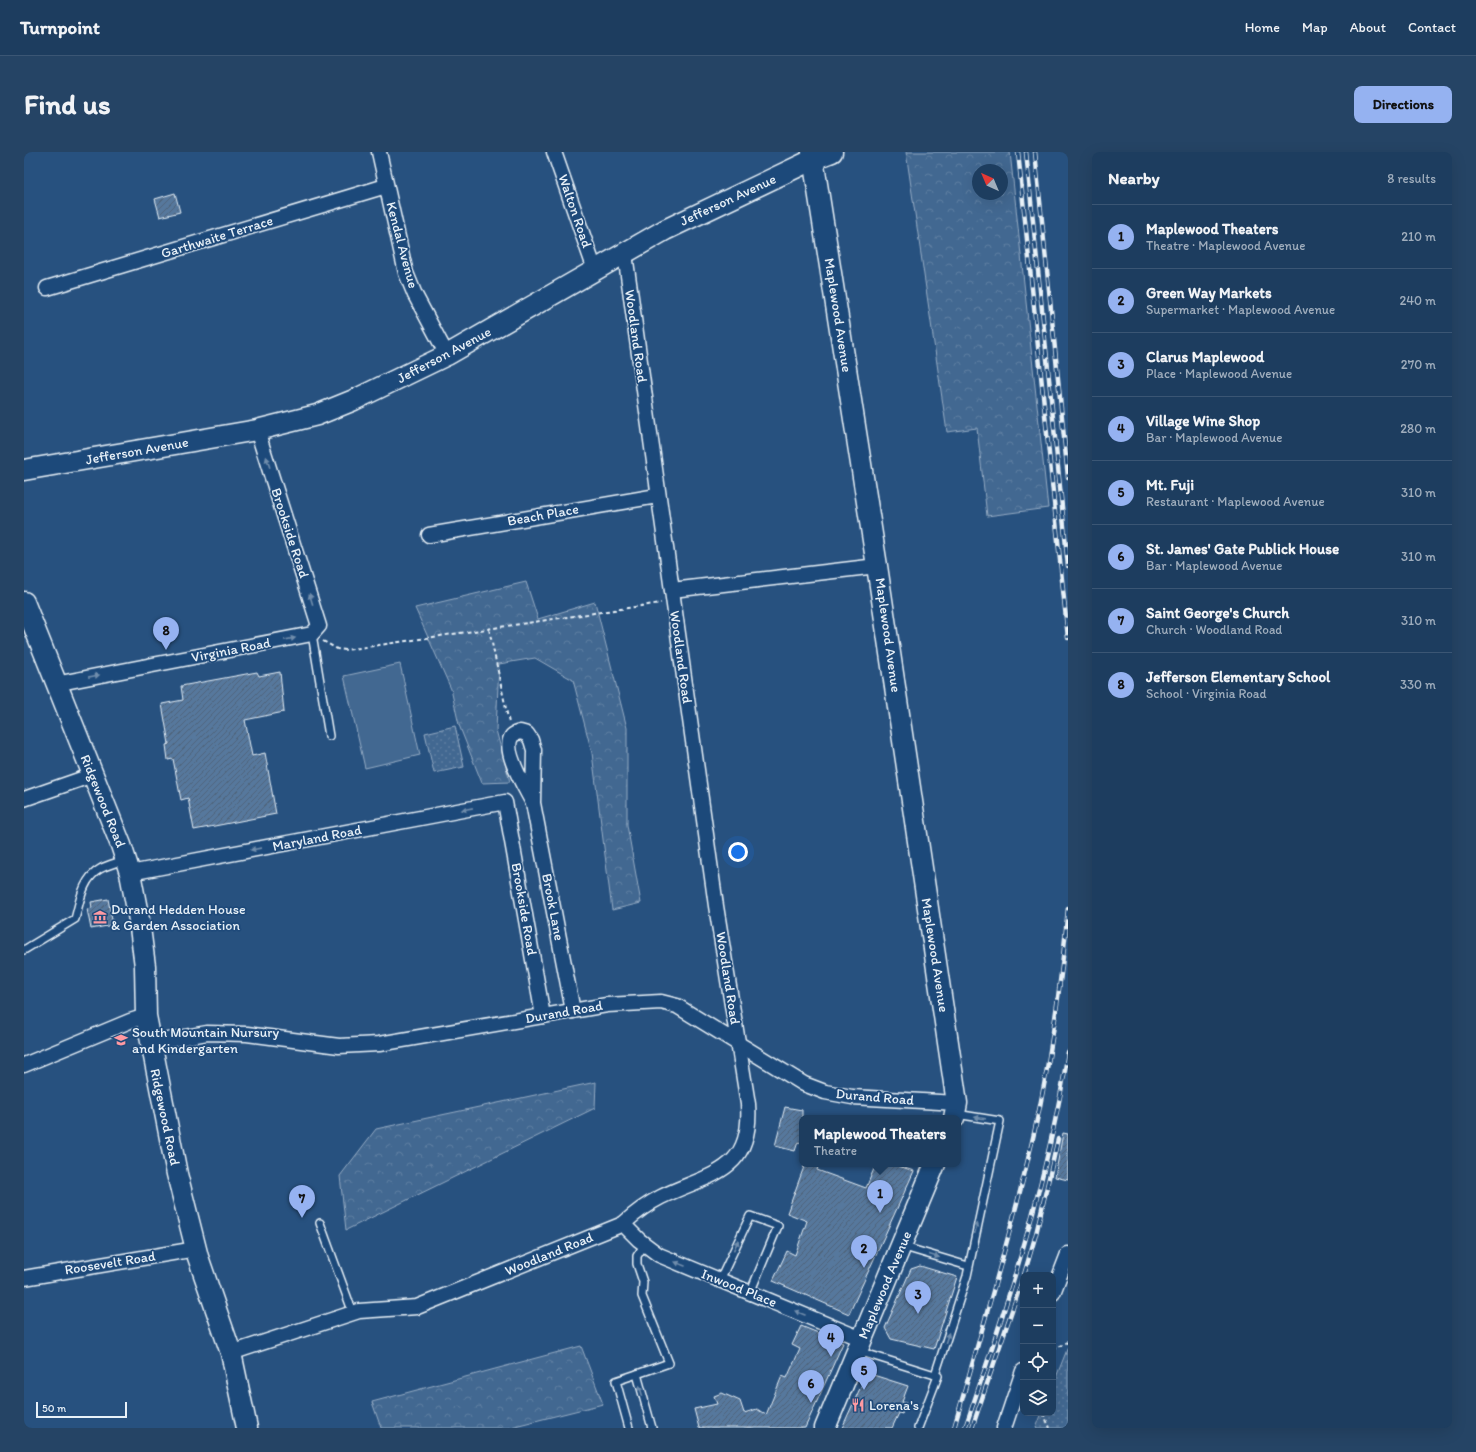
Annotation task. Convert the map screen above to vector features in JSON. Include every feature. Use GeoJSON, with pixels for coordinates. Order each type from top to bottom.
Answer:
{"type":"FeatureCollection","features":[{"type":"Feature","properties":{"kind":"street","name":"Kendal Avenue"},"geometry":{"type":"LineString","coordinates":[[378,152],[406,273],[415,296],[447,355]]}},
{"type":"Feature","properties":{"kind":"street","name":"Walton Road"},"geometry":{"type":"LineString","coordinates":[[554,152],[595,270]]}},
{"type":"Feature","properties":{"kind":"street","name":"Jefferson Avenue"},"geometry":{"type":"LineString","coordinates":[[24,470],[257,430],[317,415],[354,400],[447,355],[665,230],[820,154]]}},
{"type":"Feature","properties":{"kind":"street","name":"Maplewood Avenue"},"geometry":{"type":"LineString","coordinates":[[820,154],[877,566],[956,1112]]}},
{"type":"Feature","properties":{"kind":"street","name":"Garthwaite Terrace"},"geometry":{"type":"LineString","coordinates":[[48,288],[386,186]]}},
{"type":"Feature","properties":{"kind":"street","name":"Woodland Road"},"geometry":{"type":"LineString","coordinates":[[231,1353],[359,1311],[416,1307],[623,1224],[649,1203],[713,1175],[732,1162],[745,1141],[749,1119],[716,906],[672,590],[657,496],[625,254]]}},
{"type":"Feature","properties":{"kind":"street","name":"Brookside Road"},"geometry":{"type":"LineString","coordinates":[[257,430],[319,626],[312,634]]}},
{"type":"Feature","properties":{"kind":"street","name":"Beach Place"},"geometry":{"type":"LineString","coordinates":[[429,535],[657,496]]}},
{"type":"Feature","properties":{"kind":"street"},"geometry":{"type":"LineString","coordinates":[[672,590],[877,566]]}},
{"type":"Feature","properties":{"kind":"street","name":"Ridgewood Road"},"geometry":{"type":"LineString","coordinates":[[24,602],[55,684],[128,866],[145,966],[146,1016],[177,1174],[196,1250],[231,1353],[246,1428]]}},
{"type":"Feature","properties":{"kind":"street","name":"Virginia Road"},"geometry":{"type":"LineString","coordinates":[[55,684],[312,634]]}},
{"type":"Feature","properties":{"kind":"street","name":"Brook Lane"},"geometry":{"type":"LineString","coordinates":[[533,803],[511,759],[508,743],[512,736],[520,732],[527,734],[531,740],[534,750],[533,803],[573,1011]]}},
{"type":"Feature","properties":{"kind":"street"},"geometry":{"type":"LineString","coordinates":[[24,799],[92,776]]}},
{"type":"Feature","properties":{"kind":"street","name":"Brookside Road"},"geometry":{"type":"LineString","coordinates":[[505,802],[543,1016]]}},
{"type":"Feature","properties":{"kind":"street","name":"Maryland Road"},"geometry":{"type":"LineString","coordinates":[[128,866],[505,802]]}},
{"type":"Feature","properties":{"kind":"street","name":"Durand Road"},"geometry":{"type":"LineString","coordinates":[[151,1043],[207,1033],[247,1034],[339,1046],[379,1044],[607,1005],[661,1002],[677,1006],[804,1084],[825,1092],[956,1112]]}},
{"type":"Feature","properties":{"kind":"street"},"geometry":{"type":"LineString","coordinates":[[24,1065],[130,1021],[146,1016]]}},
{"type":"Feature","properties":{"kind":"street","name":"Maplewood Avenue"},"geometry":{"type":"LineString","coordinates":[[825,1428],[934,1167]]}},
{"type":"Feature","properties":{"kind":"street","name":"Inwood Place"},"geometry":{"type":"LineString","coordinates":[[623,1224],[659,1255],[750,1293],[860,1345]]}},
{"type":"Feature","properties":{"kind":"street","name":"Roosevelt Road"},"geometry":{"type":"LineString","coordinates":[[24,1278],[196,1250]]}},
{"type":"Feature","properties":{"kind":"street"},"geometry":{"type":"LineString","coordinates":[[1056,1285],[1068,1254]]}},
{"type":"Feature","properties":{"kind":"street"},"geometry":{"type":"LineString","coordinates":[[1004,1428],[1020,1380]]}},
{"type":"Feature","properties":{"kind":"lane"},"geometry":{"type":"LineString","coordinates":[[312,634],[329,736]]}},
{"type":"Feature","properties":{"kind":"lane"},"geometry":{"type":"LineString","coordinates":[[24,950],[75,919],[83,887],[91,876],[100,869],[128,866]]}},
{"type":"Feature","properties":{"kind":"lane"},"geometry":{"type":"LineString","coordinates":[[935,1375],[967,1276],[1000,1121],[956,1112]]}},
{"type":"Feature","properties":{"kind":"lane"},"geometry":{"type":"LineString","coordinates":[[720,1280],[750,1216],[778,1226],[750,1293]]}},
{"type":"Feature","properties":{"kind":"lane"},"geometry":{"type":"LineString","coordinates":[[320,1223],[353,1313]]}},
{"type":"Feature","properties":{"kind":"lane"},"geometry":{"type":"LineString","coordinates":[[629,1428],[616,1381],[669,1363],[642,1296],[643,1282],[637,1264],[637,1256],[645,1244]]}},
{"type":"Feature","properties":{"kind":"lane"},"geometry":{"type":"LineString","coordinates":[[901,1246],[968,1266]]}},
{"type":"Feature","properties":{"kind":"lane"},"geometry":{"type":"LineString","coordinates":[[860,1345],[938,1376],[918,1428]]}},
{"type":"Feature","properties":{"kind":"lane"},"geometry":{"type":"LineString","coordinates":[[636,1374],[652,1428]]}},
{"type":"Feature","properties":{"kind":"path"},"geometry":{"type":"LineString","coordinates":[[312,634],[337,649],[346,650],[664,603]]}},
{"type":"Feature","properties":{"kind":"path"},"geometry":{"type":"LineString","coordinates":[[489,629],[512,736]]}},
{"type":"Feature","properties":{"kind":"path"},"geometry":{"type":"LineString","coordinates":[[1056,1348],[1068,1342]]}},
{"type":"Feature","properties":{"kind":"path"},"geometry":{"type":"LineString","coordinates":[[1044,1416],[1050,1428]]}},
{"type":"Feature","properties":{"kind":"green space"},"geometry":{"type":"Polygon","coordinates":[[[906,152],[1010,152],[1048,508],[987,516],[977,428],[947,432],[906,152]]]}},
{"type":"Feature","properties":{"kind":"green space"},"geometry":{"type":"Polygon","coordinates":[[[526,582],[538,619],[595,602],[627,728],[627,825],[641,903],[612,910],[592,753],[573,680],[535,658],[499,664],[496,730],[510,782],[482,783],[459,725],[451,689],[415,608],[526,582]]]}},
{"type":"Feature","properties":{"kind":"green space"},"geometry":{"type":"Polygon","coordinates":[[[400,664],[420,755],[365,768],[344,676],[400,664]]]}},
{"type":"Feature","properties":{"kind":"green space"},"geometry":{"type":"Polygon","coordinates":[[[455,726],[464,767],[434,773],[425,733],[455,726]]]}},
{"type":"Feature","properties":{"kind":"green space"},"geometry":{"type":"Polygon","coordinates":[[[596,1082],[595,1108],[346,1230],[340,1176],[376,1129],[596,1082]]]}},
{"type":"Feature","properties":{"kind":"green space"},"geometry":{"type":"Polygon","coordinates":[[[581,1346],[603,1404],[507,1428],[381,1428],[372,1402],[581,1346]]]}},
{"type":"Feature","properties":{"kind":"green space"},"geometry":{"type":"Polygon","coordinates":[[[1068,1347],[1068,1428],[1036,1428],[1041,1416],[1056,1416],[1056,1377],[1068,1347]]]}},
{"type":"Feature","properties":{"kind":"building"},"geometry":{"type":"Polygon","coordinates":[[[175,193],[180,212],[160,217],[155,199],[175,193]]]}},
{"type":"Feature","properties":{"kind":"building"},"geometry":{"type":"Polygon","coordinates":[[[257,672],[259,676],[280,672],[284,712],[245,720],[252,756],[265,753],[276,814],[194,830],[188,798],[181,800],[173,759],[168,760],[166,745],[169,744],[162,704],[183,700],[181,686],[257,672]]]}},
{"type":"Feature","properties":{"kind":"building","name":"Durand Hedden House & Garden Association"},"geometry":{"type":"Polygon","coordinates":[[[108,899],[113,925],[91,929],[87,909],[92,908],[91,902],[108,899]]]}},
{"type":"Feature","properties":{"kind":"building"},"geometry":{"type":"Polygon","coordinates":[[[785,1107],[802,1110],[802,1115],[799,1115],[799,1142],[795,1151],[775,1146],[785,1107]]]}},
{"type":"Feature","properties":{"kind":"building"},"geometry":{"type":"Polygon","coordinates":[[[1063,1133],[1068,1134],[1068,1180],[1055,1177],[1063,1133]]]}},
{"type":"Feature","properties":{"kind":"building"},"geometry":{"type":"Polygon","coordinates":[[[804,1167],[818,1167],[817,1170],[866,1188],[875,1167],[901,1167],[914,1171],[849,1314],[773,1281],[787,1251],[795,1255],[807,1221],[787,1213],[804,1167]]]}},
{"type":"Feature","properties":{"kind":"building"},"geometry":{"type":"Polygon","coordinates":[[[920,1266],[957,1277],[934,1349],[891,1339],[885,1328],[911,1269],[920,1266]]]}},
{"type":"Feature","properties":{"kind":"building"},"geometry":{"type":"Polygon","coordinates":[[[801,1326],[843,1343],[805,1428],[699,1428],[694,1409],[717,1404],[714,1396],[722,1393],[740,1401],[744,1413],[757,1409],[766,1415],[782,1376],[787,1378],[800,1349],[792,1345],[801,1326]]]}},
{"type":"Feature","properties":{"kind":"building"},"geometry":{"type":"Polygon","coordinates":[[[867,1373],[908,1386],[902,1402],[906,1403],[902,1414],[899,1413],[892,1428],[842,1428],[867,1373]]]}},
{"type":"Feature","properties":{"kind":"railway"},"geometry":{"type":"LineString","coordinates":[[1018,152],[1068,638]]}},
{"type":"Feature","properties":{"kind":"railway"},"geometry":{"type":"LineString","coordinates":[[1026,152],[1068,566]]}},
{"type":"Feature","properties":{"kind":"railway"},"geometry":{"type":"LineString","coordinates":[[1035,152],[1068,477]]}},
{"type":"Feature","properties":{"kind":"railway"},"geometry":{"type":"LineString","coordinates":[[954,1428],[1011,1228],[1040,1106],[1057,1007],[1068,908]]}},
{"type":"Feature","properties":{"kind":"railway"},"geometry":{"type":"LineString","coordinates":[[965,1428],[1011,1288],[1038,1195],[1068,1052]]}},
{"type":"Feature","properties":{"kind":"railway"},"geometry":{"type":"LineString","coordinates":[[1025,1272],[1036,1234],[1058,1139]]}},
{"type":"Feature","properties":{"kind":"railway"},"geometry":{"type":"LineString","coordinates":[[972,1428],[1020,1287]]}},
{"type":"Feature","properties":{"kind":"place","name":"Jefferson Elementary School"},"geometry":{"type":"Point","coordinates":[166,650]}},
{"type":"Feature","properties":{"kind":"place","name":"Durand Hedden House & Garden Association"},"geometry":{"type":"Point","coordinates":[100,917]}},
{"type":"Feature","properties":{"kind":"place","name":"South Mountain Nursury and Kindergarten"},"geometry":{"type":"Point","coordinates":[121,1040]}},
{"type":"Feature","properties":{"kind":"place","name":"Maplewood Theaters"},"geometry":{"type":"Point","coordinates":[880,1213]}},
{"type":"Feature","properties":{"kind":"place","name":"Saint George's Church"},"geometry":{"type":"Point","coordinates":[302,1218]}},
{"type":"Feature","properties":{"kind":"place","name":"Green Way Markets"},"geometry":{"type":"Point","coordinates":[864,1268]}},
{"type":"Feature","properties":{"kind":"place","name":"Clarus Maplewood"},"geometry":{"type":"Point","coordinates":[918,1314]}},
{"type":"Feature","properties":{"kind":"place","name":"Village Wine Shop"},"geometry":{"type":"Point","coordinates":[831,1357]}},
{"type":"Feature","properties":{"kind":"place","name":"Mt. Fuji"},"geometry":{"type":"Point","coordinates":[864,1390]}},
{"type":"Feature","properties":{"kind":"place","name":"St. James' Gate Publick House"},"geometry":{"type":"Point","coordinates":[811,1403]}},
{"type":"Feature","properties":{"kind":"place","name":"Lorena's"},"geometry":{"type":"Point","coordinates":[858,1405]}}]}
